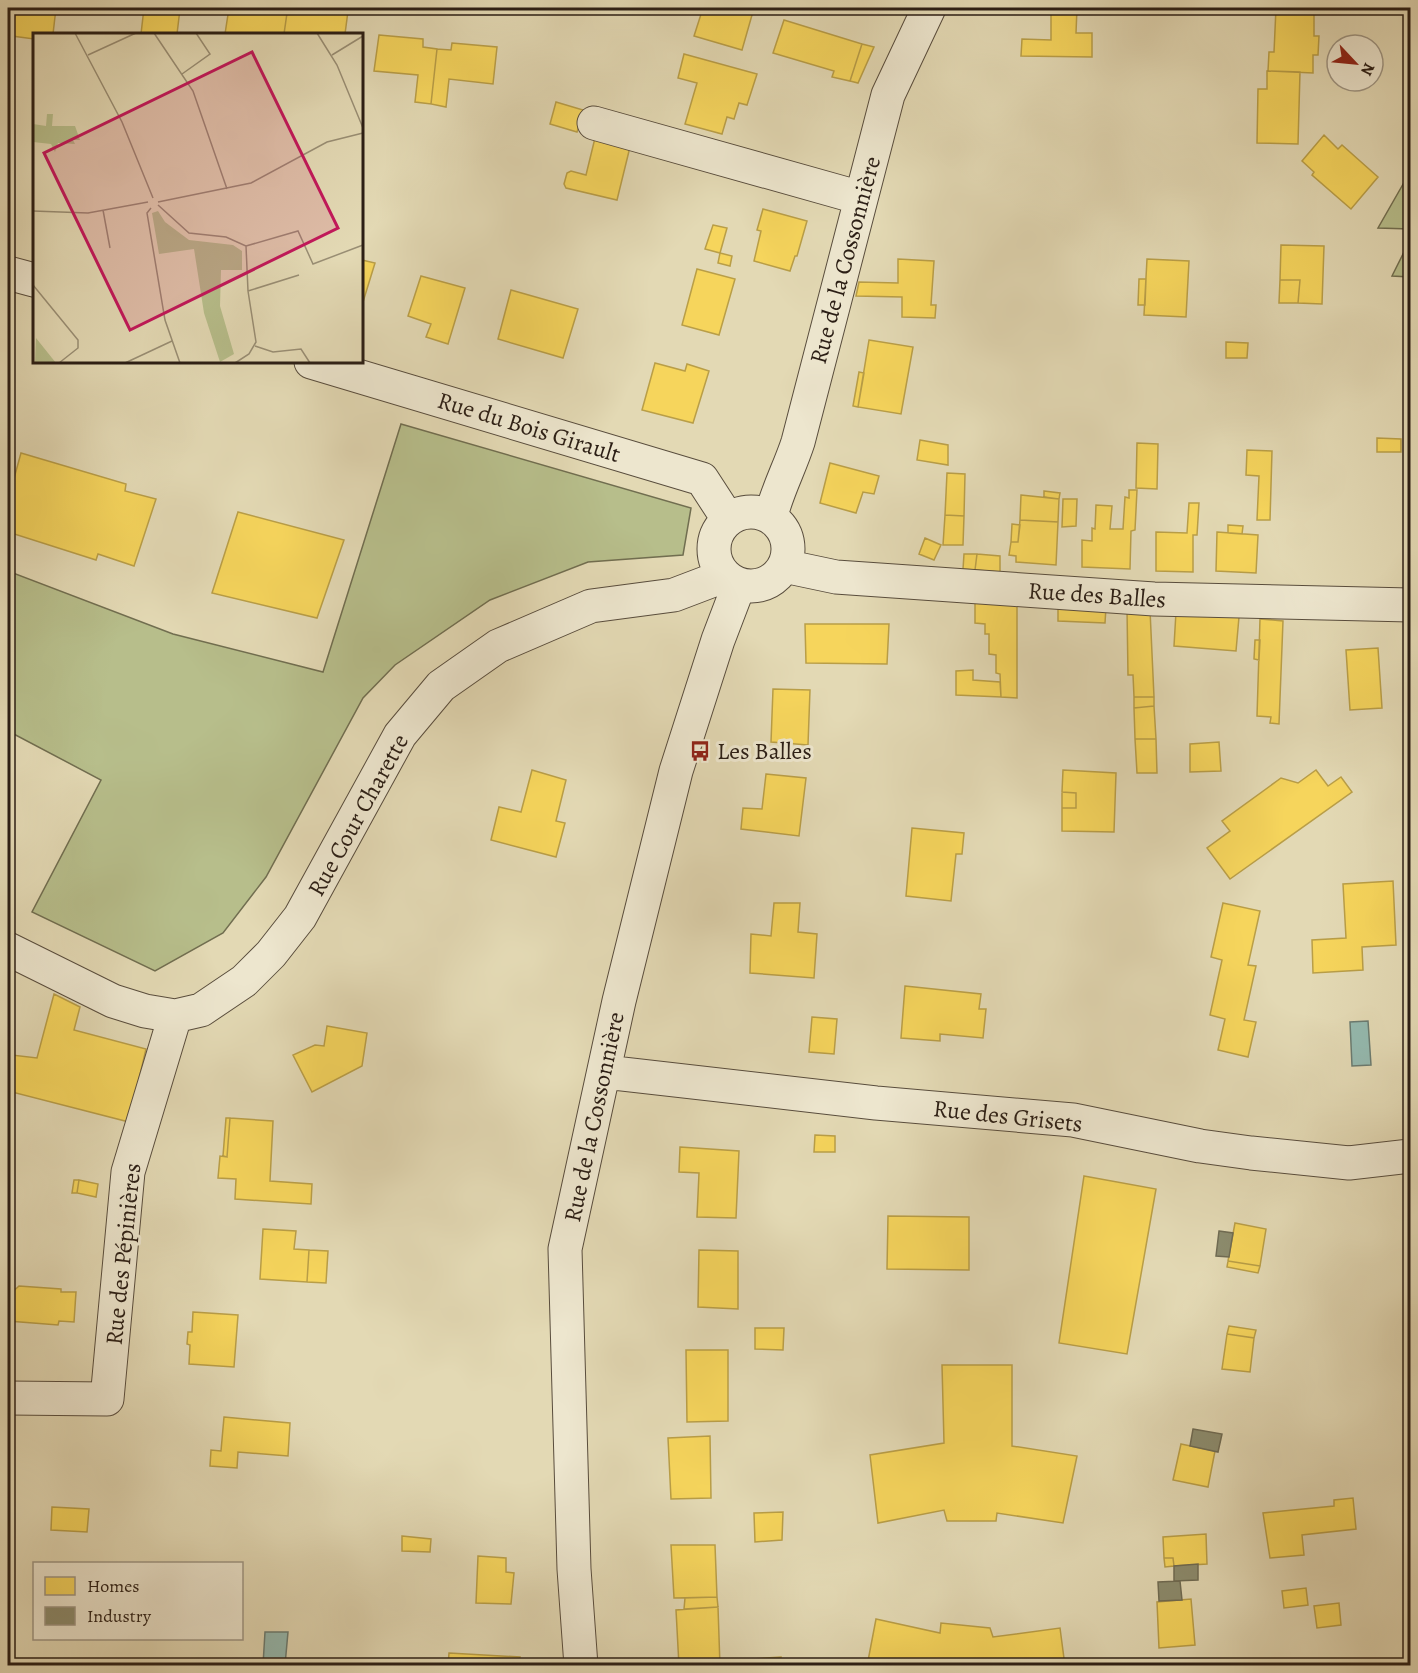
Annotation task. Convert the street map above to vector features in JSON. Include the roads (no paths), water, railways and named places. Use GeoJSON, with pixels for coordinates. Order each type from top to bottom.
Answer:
{"type":"FeatureCollection","features":[{"type":"Feature","properties":{"kind":"street","name":"Rue de la Cossonnière"},"geometry":{"type":"LineString","coordinates":[[771,516],[798,442],[888,95],[929,8]]}},
{"type":"Feature","properties":{"kind":"street"},"geometry":{"type":"LineString","coordinates":[[594,123],[861,198]]}},
{"type":"Feature","properties":{"kind":"street"},"geometry":{"type":"LineString","coordinates":[[8,273],[33,280]]}},
{"type":"Feature","properties":{"kind":"street","name":"Rue du Bois Girault"},"geometry":{"type":"LineString","coordinates":[[314,363],[702,479],[728,519]]}},
{"type":"Feature","properties":{"kind":"street"},"geometry":{"type":"LineString","coordinates":[[749,511],[771,516],[786,533],[789,544],[784,566],[776,577],[765,584],[753,587],[732,580],[715,559],[714,541],[719,529],[737,513],[749,511]]}},
{"type":"Feature","properties":{"kind":"street","name":"Rue des Balles"},"geometry":{"type":"LineString","coordinates":[[784,566],[836,577],[1154,600],[1410,605]]}},
{"type":"Feature","properties":{"kind":"street","name":"Rue de la Cossonnière"},"geometry":{"type":"LineString","coordinates":[[581,1665],[573,1545],[565,1249],[619,1001],[676,771],[717,640],[732,580]]}},
{"type":"Feature","properties":{"kind":"street","name":"Rue Cour Charette"},"geometry":{"type":"LineString","coordinates":[[8,949],[113,1001],[145,1011],[175,1016],[201,1010],[244,981],[271,954],[300,917],[400,735],[441,686],[498,646],[591,606],[674,595],[732,580]]}},
{"type":"Feature","properties":{"kind":"street","name":"Rue des Pépinières"},"geometry":{"type":"LineString","coordinates":[[8,1398],[107,1399],[128,1172],[175,1016]]}},
{"type":"Feature","properties":{"kind":"street","name":"Rue des Grisets"},"geometry":{"type":"LineString","coordinates":[[605,1072],[876,1103],[1073,1120],[1200,1146],[1251,1153],[1348,1163],[1410,1156]]}},
{"type":"Feature","properties":{"kind":"water"},"geometry":{"type":"Polygon","coordinates":[[[1368,1021],[1371,1065],[1352,1066],[1350,1022],[1368,1021]]]}},
{"type":"Feature","properties":{"kind":"water"},"geometry":{"type":"Polygon","coordinates":[[[265,1632],[288,1632],[285,1665],[263,1665],[265,1632]]]}},
{"type":"Feature","properties":{"kind":"place","name":"Les Balles"},"geometry":{"type":"Point","coordinates":[700,751]}}]}
